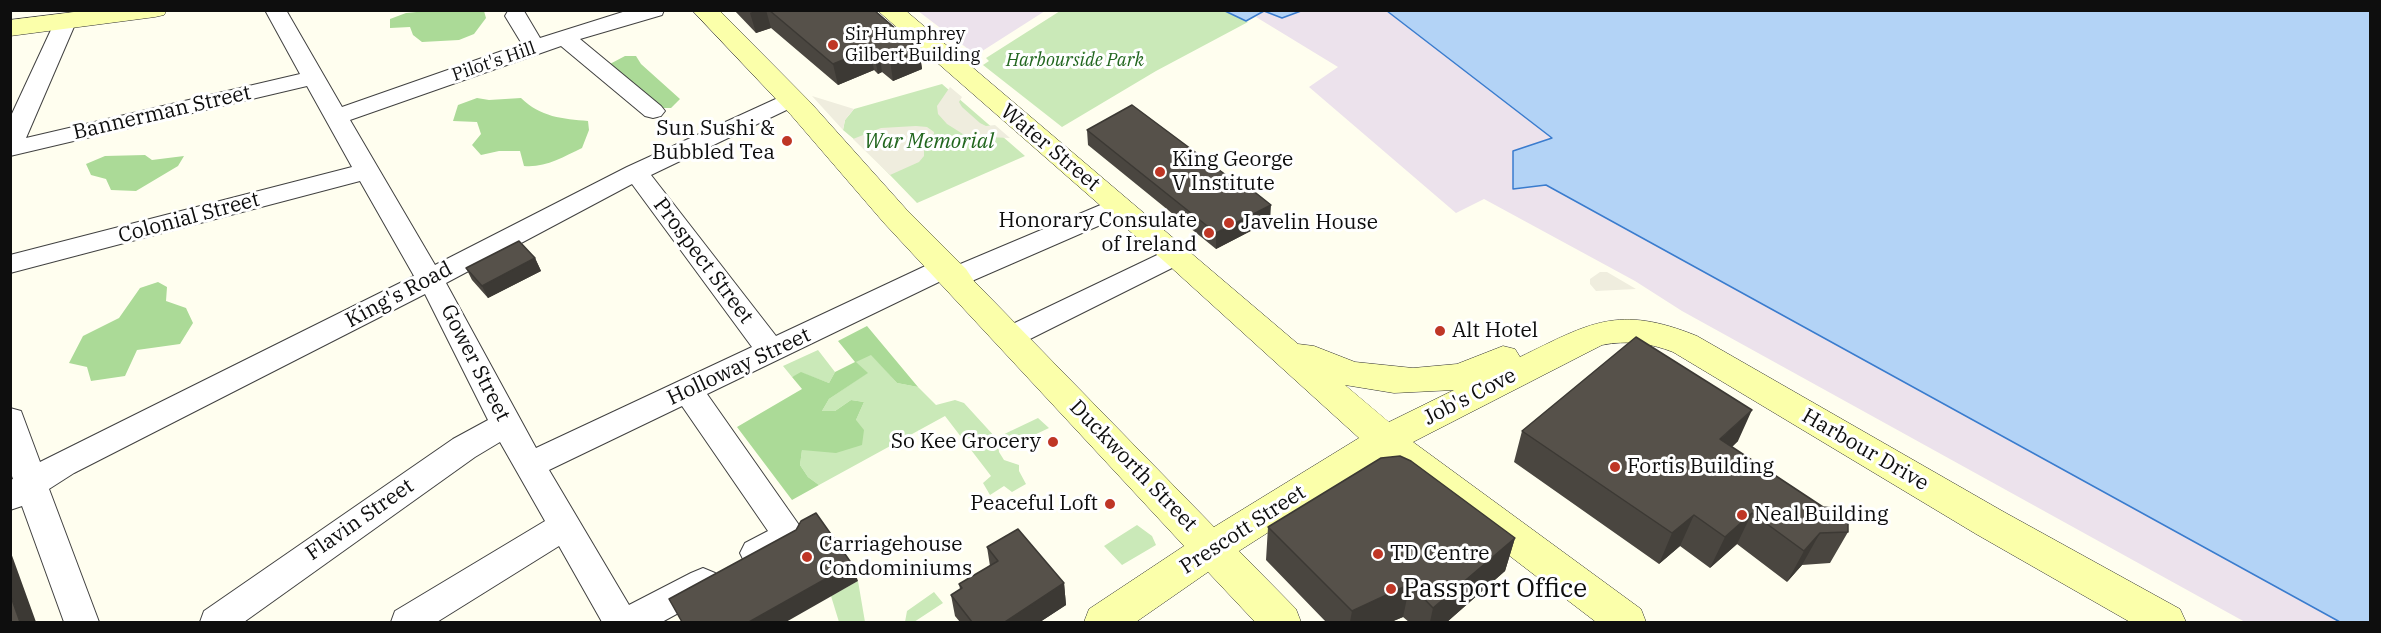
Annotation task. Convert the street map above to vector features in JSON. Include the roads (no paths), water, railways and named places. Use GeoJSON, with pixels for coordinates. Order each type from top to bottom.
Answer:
{"type":"FeatureCollection","features":[{"type":"Feature","properties":{"kind":"street"},"geometry":{"type":"LineString","coordinates":[[10,28],[155,10]]}},
{"type":"Feature","properties":{"kind":"street","name":"Gower Street"},"geometry":{"type":"LineString","coordinates":[[274,10],[430,279],[507,424],[620,622]]}},
{"type":"Feature","properties":{"kind":"street","name":"Pilot's Hill"},"geometry":{"type":"LineString","coordinates":[[335,117],[564,37],[654,10]]}},
{"type":"Feature","properties":{"kind":"street","name":"Duckworth Street"},"geometry":{"type":"LineString","coordinates":[[704,10],[791,99],[895,216],[951,272],[963,289],[1281,622]]}},
{"type":"Feature","properties":{"kind":"street","name":"Water Street"},"geometry":{"type":"LineString","coordinates":[[889,10],[1176,255],[1385,440],[1626,622]]}},
{"type":"Feature","properties":{"kind":"street"},"geometry":{"type":"LineString","coordinates":[[516,16],[535,47]]}},
{"type":"Feature","properties":{"kind":"street"},"geometry":{"type":"LineString","coordinates":[[10,148],[65,22]]}},
{"type":"Feature","properties":{"kind":"street"},"geometry":{"type":"LineString","coordinates":[[564,37],[653,111]]}},
{"type":"Feature","properties":{"kind":"street","name":"Bannerman Street"},"geometry":{"type":"LineString","coordinates":[[10,148],[314,78]]}},
{"type":"Feature","properties":{"kind":"street","name":"King's Road"},"geometry":{"type":"LineString","coordinates":[[21,490],[63,464],[430,279],[636,172],[791,99]]}},
{"type":"Feature","properties":{"kind":"street","name":"Colonial Street"},"geometry":{"type":"LineString","coordinates":[[10,264],[367,171]]}},
{"type":"Feature","properties":{"kind":"street","name":"Prospect Street"},"geometry":{"type":"LineString","coordinates":[[636,172],[771,351]]}},
{"type":"Feature","properties":{"kind":"street","name":"Holloway Street"},"geometry":{"type":"LineString","coordinates":[[531,465],[771,351],[951,272],[1119,207]]}},
{"type":"Feature","properties":{"kind":"street"},"geometry":{"type":"LineString","coordinates":[[1010,337],[1176,255]]}},
{"type":"Feature","properties":{"kind":"street","name":"Harbour Drive"},"geometry":{"type":"LineString","coordinates":[[1554,354],[1594,335],[1619,329],[1641,330],[1667,336],[1686,344],[1980,517],[2165,622]]}},
{"type":"Feature","properties":{"kind":"street"},"geometry":{"type":"LineString","coordinates":[[1280,348],[1296,352],[1318,364],[1342,372],[1397,380],[1451,378],[1471,373],[1513,353],[1554,354]]}},
{"type":"Feature","properties":{"kind":"street","name":"Job's Cove"},"geometry":{"type":"LineString","coordinates":[[1385,440],[1554,354]]}},
{"type":"Feature","properties":{"kind":"street"},"geometry":{"type":"LineString","coordinates":[[631,622],[789,535],[688,391]]}},
{"type":"Feature","properties":{"kind":"street"},"geometry":{"type":"LineString","coordinates":[[10,419],[21,490],[81,622]]}},
{"type":"Feature","properties":{"kind":"street","name":"Flavin Street"},"geometry":{"type":"LineString","coordinates":[[239,616],[464,448],[507,424]]}},
{"type":"Feature","properties":{"kind":"street","name":"Prescott Street"},"geometry":{"type":"LineString","coordinates":[[1104,622],[1212,548],[1385,440]]}},
{"type":"Feature","properties":{"kind":"street"},"geometry":{"type":"LineString","coordinates":[[408,622],[566,525]]}},
{"type":"Feature","properties":{"kind":"water"},"geometry":{"type":"Polygon","coordinates":[[[1225,11],[1264,11],[1246,21],[1225,11]]]}},
{"type":"Feature","properties":{"kind":"water"},"geometry":{"type":"Polygon","coordinates":[[[1264,11],[1301,11],[1282,18],[1264,11]]]}},
{"type":"Feature","properties":{"kind":"water"},"geometry":{"type":"Polygon","coordinates":[[[1387,11],[2370,11],[2370,622],[2340,622],[1546,185],[1513,189],[1513,151],[1552,138],[1387,11]]]}},
{"type":"Feature","properties":{"kind":"place","name":"Sir Humphrey Gilbert Building"},"geometry":{"type":"Point","coordinates":[833,45]}},
{"type":"Feature","properties":{"kind":"place","name":"Sun Sushi & Bubbled Tea"},"geometry":{"type":"Point","coordinates":[787,141]}},
{"type":"Feature","properties":{"kind":"place","name":"King George V Institute"},"geometry":{"type":"Point","coordinates":[1160,172]}},
{"type":"Feature","properties":{"kind":"place","name":"Javelin House"},"geometry":{"type":"Point","coordinates":[1229,223]}},
{"type":"Feature","properties":{"kind":"place","name":"Honorary Consulate of Ireland"},"geometry":{"type":"Point","coordinates":[1209,233]}},
{"type":"Feature","properties":{"kind":"place","name":"Alt Hotel"},"geometry":{"type":"Point","coordinates":[1440,331]}},
{"type":"Feature","properties":{"kind":"place","name":"So Kee Grocery"},"geometry":{"type":"Point","coordinates":[1053,442]}},
{"type":"Feature","properties":{"kind":"place","name":"Fortis Building"},"geometry":{"type":"Point","coordinates":[1615,467]}},
{"type":"Feature","properties":{"kind":"place","name":"Peaceful Loft"},"geometry":{"type":"Point","coordinates":[1110,504]}},
{"type":"Feature","properties":{"kind":"place","name":"Neal Building"},"geometry":{"type":"Point","coordinates":[1742,515]}},
{"type":"Feature","properties":{"kind":"place","name":"TD Centre"},"geometry":{"type":"Point","coordinates":[1378,554]}},
{"type":"Feature","properties":{"kind":"place","name":"Carriagehouse Condominiums"},"geometry":{"type":"Point","coordinates":[807,557]}},
{"type":"Feature","properties":{"kind":"place","name":"Passport Office"},"geometry":{"type":"Point","coordinates":[1391,589]}},
{"type":"Feature","properties":{"kind":"park label","name":"Harbourside Park"},"geometry":{"type":"Point","coordinates":[1075,61]}},
{"type":"Feature","properties":{"kind":"park label","name":"War Memorial"},"geometry":{"type":"Point","coordinates":[929,142]}}]}
